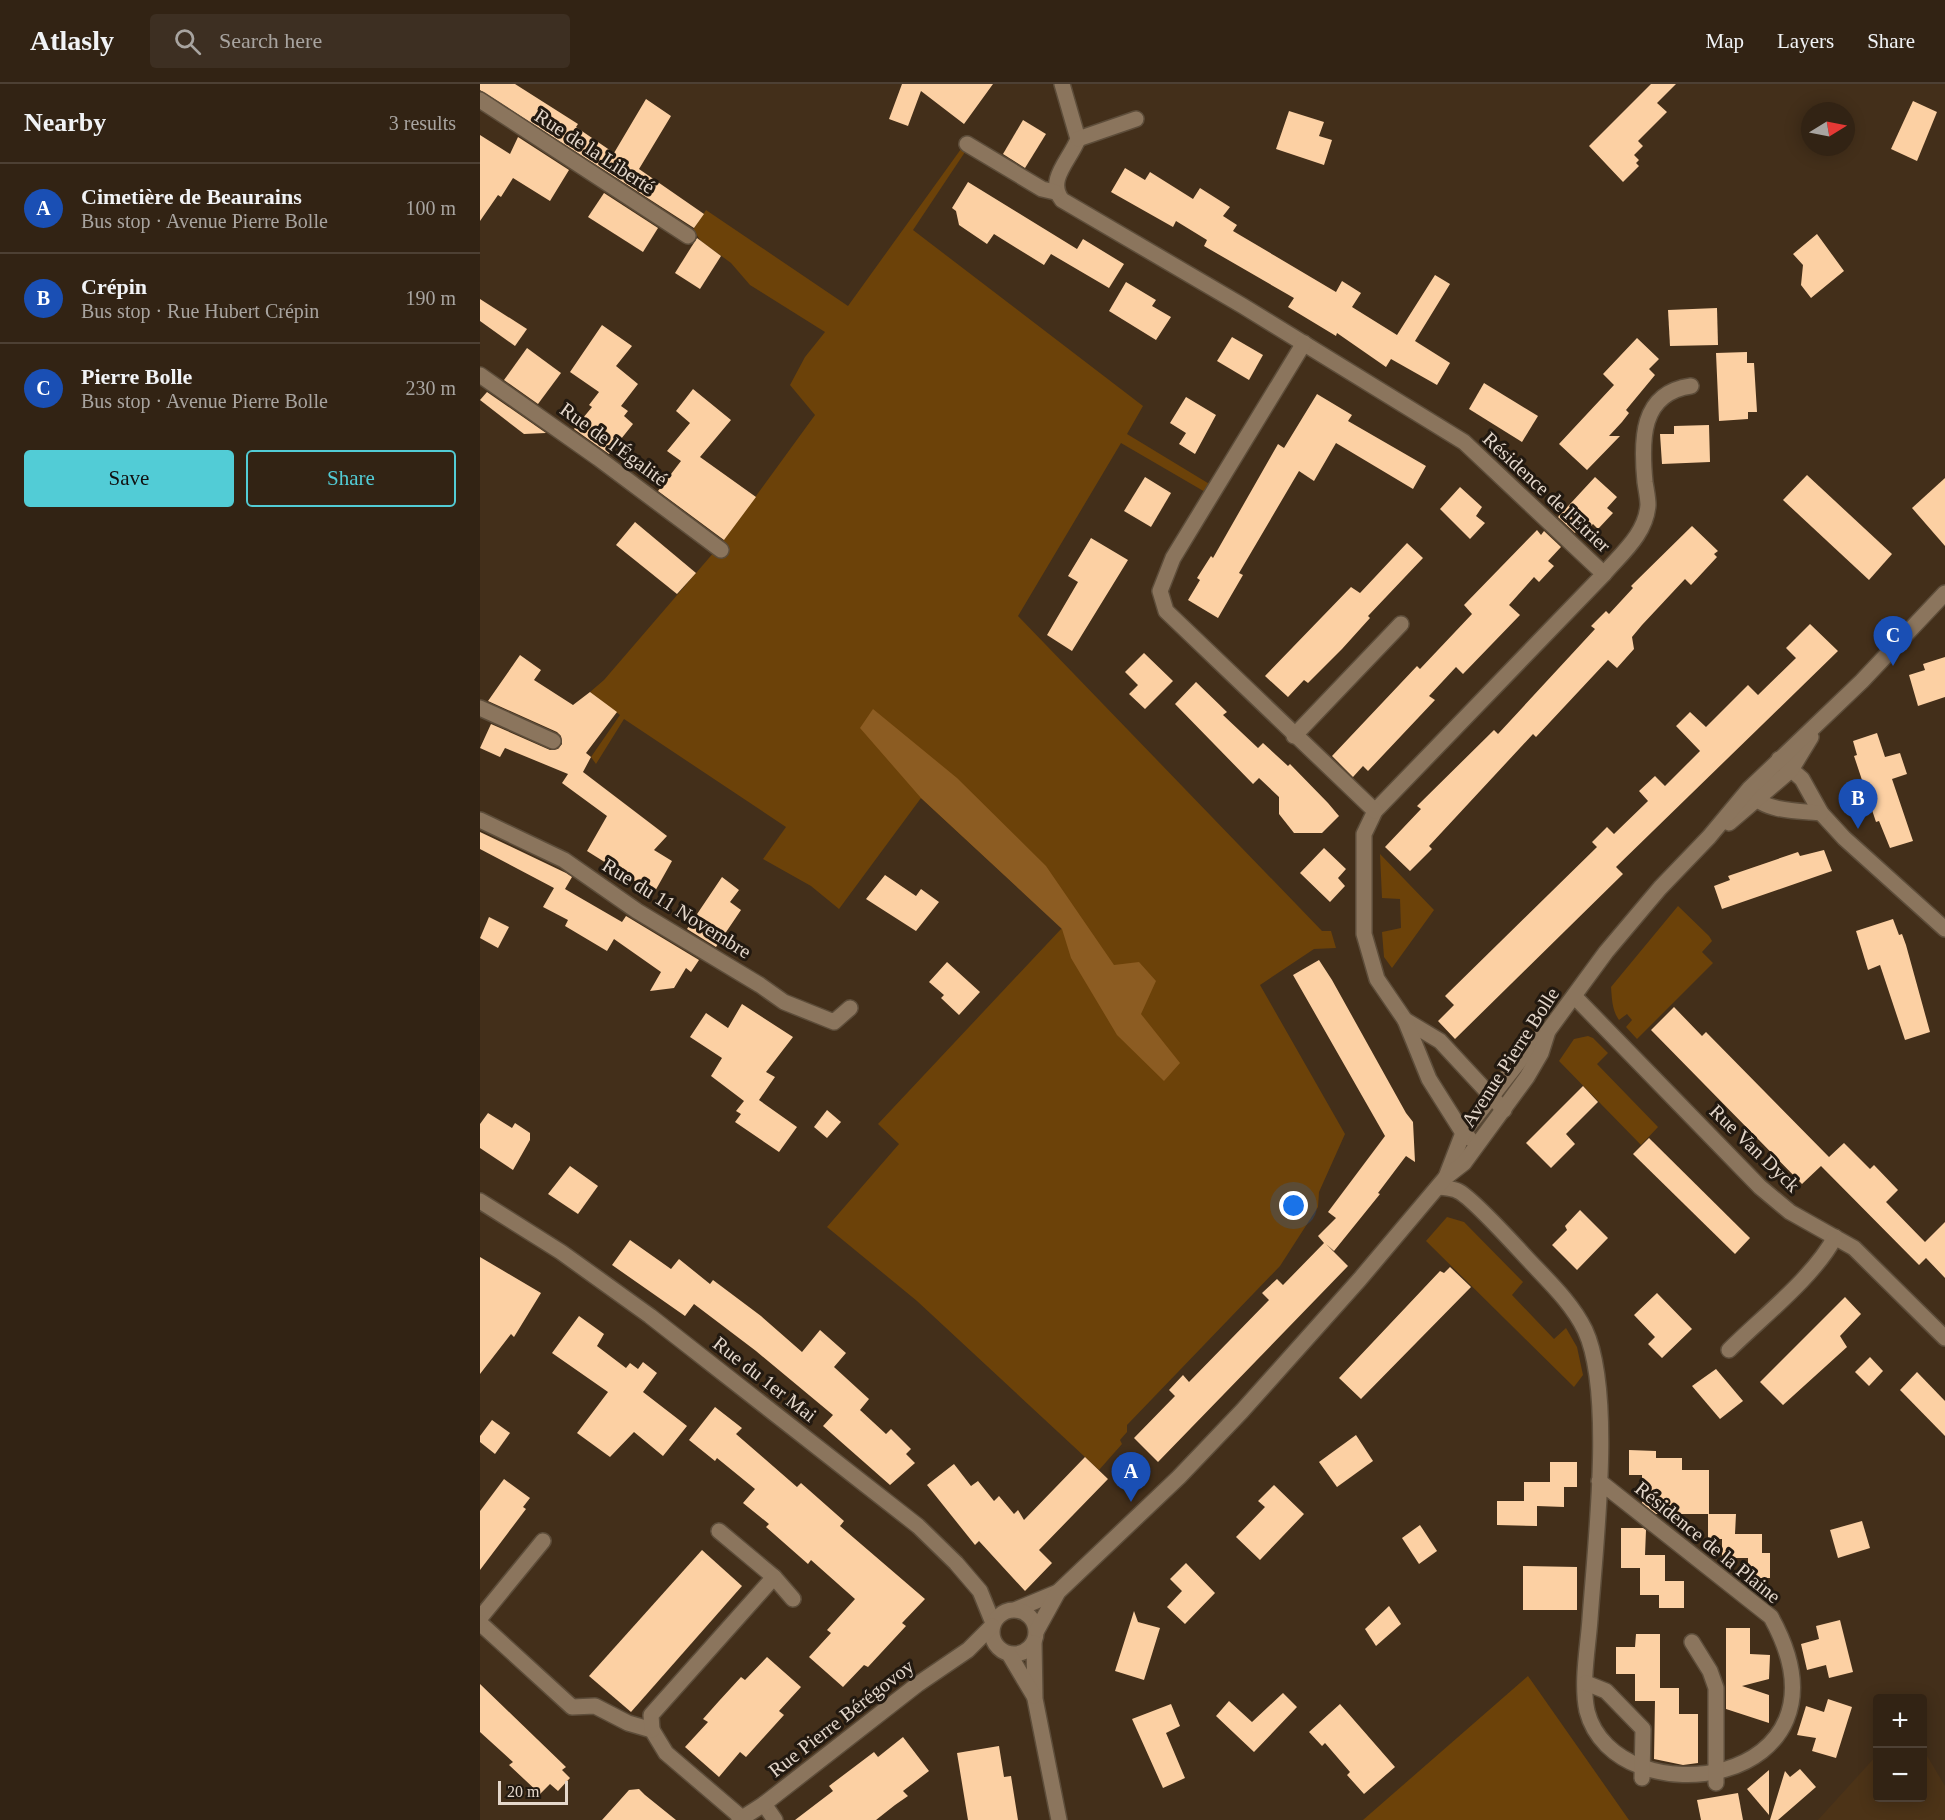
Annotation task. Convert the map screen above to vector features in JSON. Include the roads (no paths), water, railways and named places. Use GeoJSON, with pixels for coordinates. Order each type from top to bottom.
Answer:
{"type":"FeatureCollection","features":[{"type":"Feature","properties":{"kind":"street"},"geometry":{"type":"LineString","coordinates":[[1062,84],[1078,139]]}},
{"type":"Feature","properties":{"kind":"street","name":"Rue de la Liberté"},"geometry":{"type":"LineString","coordinates":[[480,100],[688,236]]}},
{"type":"Feature","properties":{"kind":"street"},"geometry":{"type":"LineString","coordinates":[[1055,192],[1055,183],[1078,139],[1136,119]]}},
{"type":"Feature","properties":{"kind":"street","name":"Résidence de l'Etrier"},"geometry":{"type":"LineString","coordinates":[[967,144],[1042,189],[1055,192],[1062,200],[1304,343],[1464,442],[1604,574],[1375,811],[1364,834],[1364,934],[1377,979],[1405,1020],[1440,1041],[1504,1110]]}},
{"type":"Feature","properties":{"kind":"street"},"geometry":{"type":"LineString","coordinates":[[1304,343],[1173,558],[1160,591],[1166,610],[1294,736],[1375,811]]}},
{"type":"Feature","properties":{"kind":"street","name":"Rue de l'Égalité"},"geometry":{"type":"LineString","coordinates":[[480,375],[598,458],[721,550]]}},
{"type":"Feature","properties":{"kind":"street"},"geometry":{"type":"LineString","coordinates":[[1604,574],[1640,533],[1648,506],[1643,440],[1646,420],[1660,400],[1677,388],[1690,386]]}},
{"type":"Feature","properties":{"kind":"street","name":"Avenue Pierre Bolle"},"geometry":{"type":"LineString","coordinates":[[1035,1636],[1058,1592],[1179,1477],[1242,1411],[1442,1182],[1464,1163],[1504,1110],[1541,1053],[1548,1031],[1606,952],[1660,888],[1753,794],[1779,759],[1819,724],[1945,593]]}},
{"type":"Feature","properties":{"kind":"street"},"geometry":{"type":"LineString","coordinates":[[1294,736],[1401,624]]}},
{"type":"Feature","properties":{"kind":"street"},"geometry":{"type":"LineString","coordinates":[[480,708],[553,741]]}},
{"type":"Feature","properties":{"kind":"street"},"geometry":{"type":"LineString","coordinates":[[1819,724],[1791,770],[1753,794],[1776,807],[1821,813]]}},
{"type":"Feature","properties":{"kind":"street"},"geometry":{"type":"LineString","coordinates":[[1779,759],[1802,779],[1821,813],[1844,838],[1945,929]]}},
{"type":"Feature","properties":{"kind":"street","name":"Rue du 11 Novembre"},"geometry":{"type":"LineString","coordinates":[[480,820],[564,861],[637,910],[784,1002],[834,1022],[850,1008]]}},
{"type":"Feature","properties":{"kind":"street","name":"Rue Van Dyck"},"geometry":{"type":"LineString","coordinates":[[1574,996],[1760,1187],[1790,1212],[1854,1248],[1945,1338]]}},
{"type":"Feature","properties":{"kind":"street"},"geometry":{"type":"LineString","coordinates":[[1405,1020],[1429,1079],[1463,1133],[1479,1145]]}},
{"type":"Feature","properties":{"kind":"street"},"geometry":{"type":"LineString","coordinates":[[1548,1031],[1532,1045],[1463,1133],[1442,1182],[1459,1191],[1503,1233],[1572,1306],[1584,1328],[1592,1346],[1597,1379],[1600,1416],[1599,1481]]}},
{"type":"Feature","properties":{"kind":"street","name":"Rue du 1er Mai"},"geometry":{"type":"LineString","coordinates":[[480,1201],[561,1252],[650,1316],[918,1526],[956,1563],[980,1591],[993,1624]]}},
{"type":"Feature","properties":{"kind":"street"},"geometry":{"type":"LineString","coordinates":[[1729,1350],[1813,1268],[1836,1237]]}},
{"type":"Feature","properties":{"kind":"street","name":"Résidence de la Plaine"},"geometry":{"type":"LineString","coordinates":[[1599,1481],[1771,1617],[1785,1643],[1794,1677],[1790,1713],[1781,1735],[1765,1757],[1731,1778],[1716,1783],[1672,1785],[1642,1778],[1608,1754],[1592,1732],[1586,1707],[1586,1683],[1599,1481]]}},
{"type":"Feature","properties":{"kind":"street"},"geometry":{"type":"LineString","coordinates":[[719,1531],[774,1577],[793,1599]]}},
{"type":"Feature","properties":{"kind":"street"},"geometry":{"type":"LineString","coordinates":[[480,1618],[543,1541]]}},
{"type":"Feature","properties":{"kind":"street"},"geometry":{"type":"LineString","coordinates":[[741,1819],[666,1753],[652,1730],[651,1715],[774,1577]]}},
{"type":"Feature","properties":{"kind":"street","name":"Avenue Pierre Bolle"},"geometry":{"type":"LineString","coordinates":[[1017,1609],[1058,1592]]}},
{"type":"Feature","properties":{"kind":"street"},"geometry":{"type":"LineString","coordinates":[[1035,1699],[1005,1652],[995,1644],[993,1624],[1005,1611],[1017,1609],[1030,1616],[1035,1636],[1035,1699],[1059,1820]]}},
{"type":"Feature","properties":{"kind":"street"},"geometry":{"type":"LineString","coordinates":[[480,1623],[572,1707],[595,1706],[628,1723],[652,1730]]}},
{"type":"Feature","properties":{"kind":"street","name":"Rue Pierre Bérégovoy"},"geometry":{"type":"LineString","coordinates":[[741,1819],[764,1804],[918,1684],[968,1650],[993,1624]]}},
{"type":"Feature","properties":{"kind":"street"},"geometry":{"type":"LineString","coordinates":[[968,1650],[1005,1652],[1028,1650],[1035,1636]]}},
{"type":"Feature","properties":{"kind":"street"},"geometry":{"type":"LineString","coordinates":[[1692,1642],[1710,1671],[1716,1688],[1716,1783]]}},
{"type":"Feature","properties":{"kind":"street"},"geometry":{"type":"LineString","coordinates":[[1586,1683],[1606,1691],[1643,1729],[1642,1778]]}},
{"type":"Feature","properties":{"kind":"street"},"geometry":{"type":"LineString","coordinates":[[764,1804],[776,1820]]}},
{"type":"Feature","properties":{"kind":"place","name":"Pierre Bolle"},"geometry":{"type":"Point","coordinates":[1893,666]}},
{"type":"Feature","properties":{"kind":"place","name":"Crépin"},"geometry":{"type":"Point","coordinates":[1858,829]}},
{"type":"Feature","properties":{"kind":"place","name":"Cimetière de Beaurains"},"geometry":{"type":"Point","coordinates":[1131,1502]}}]}
